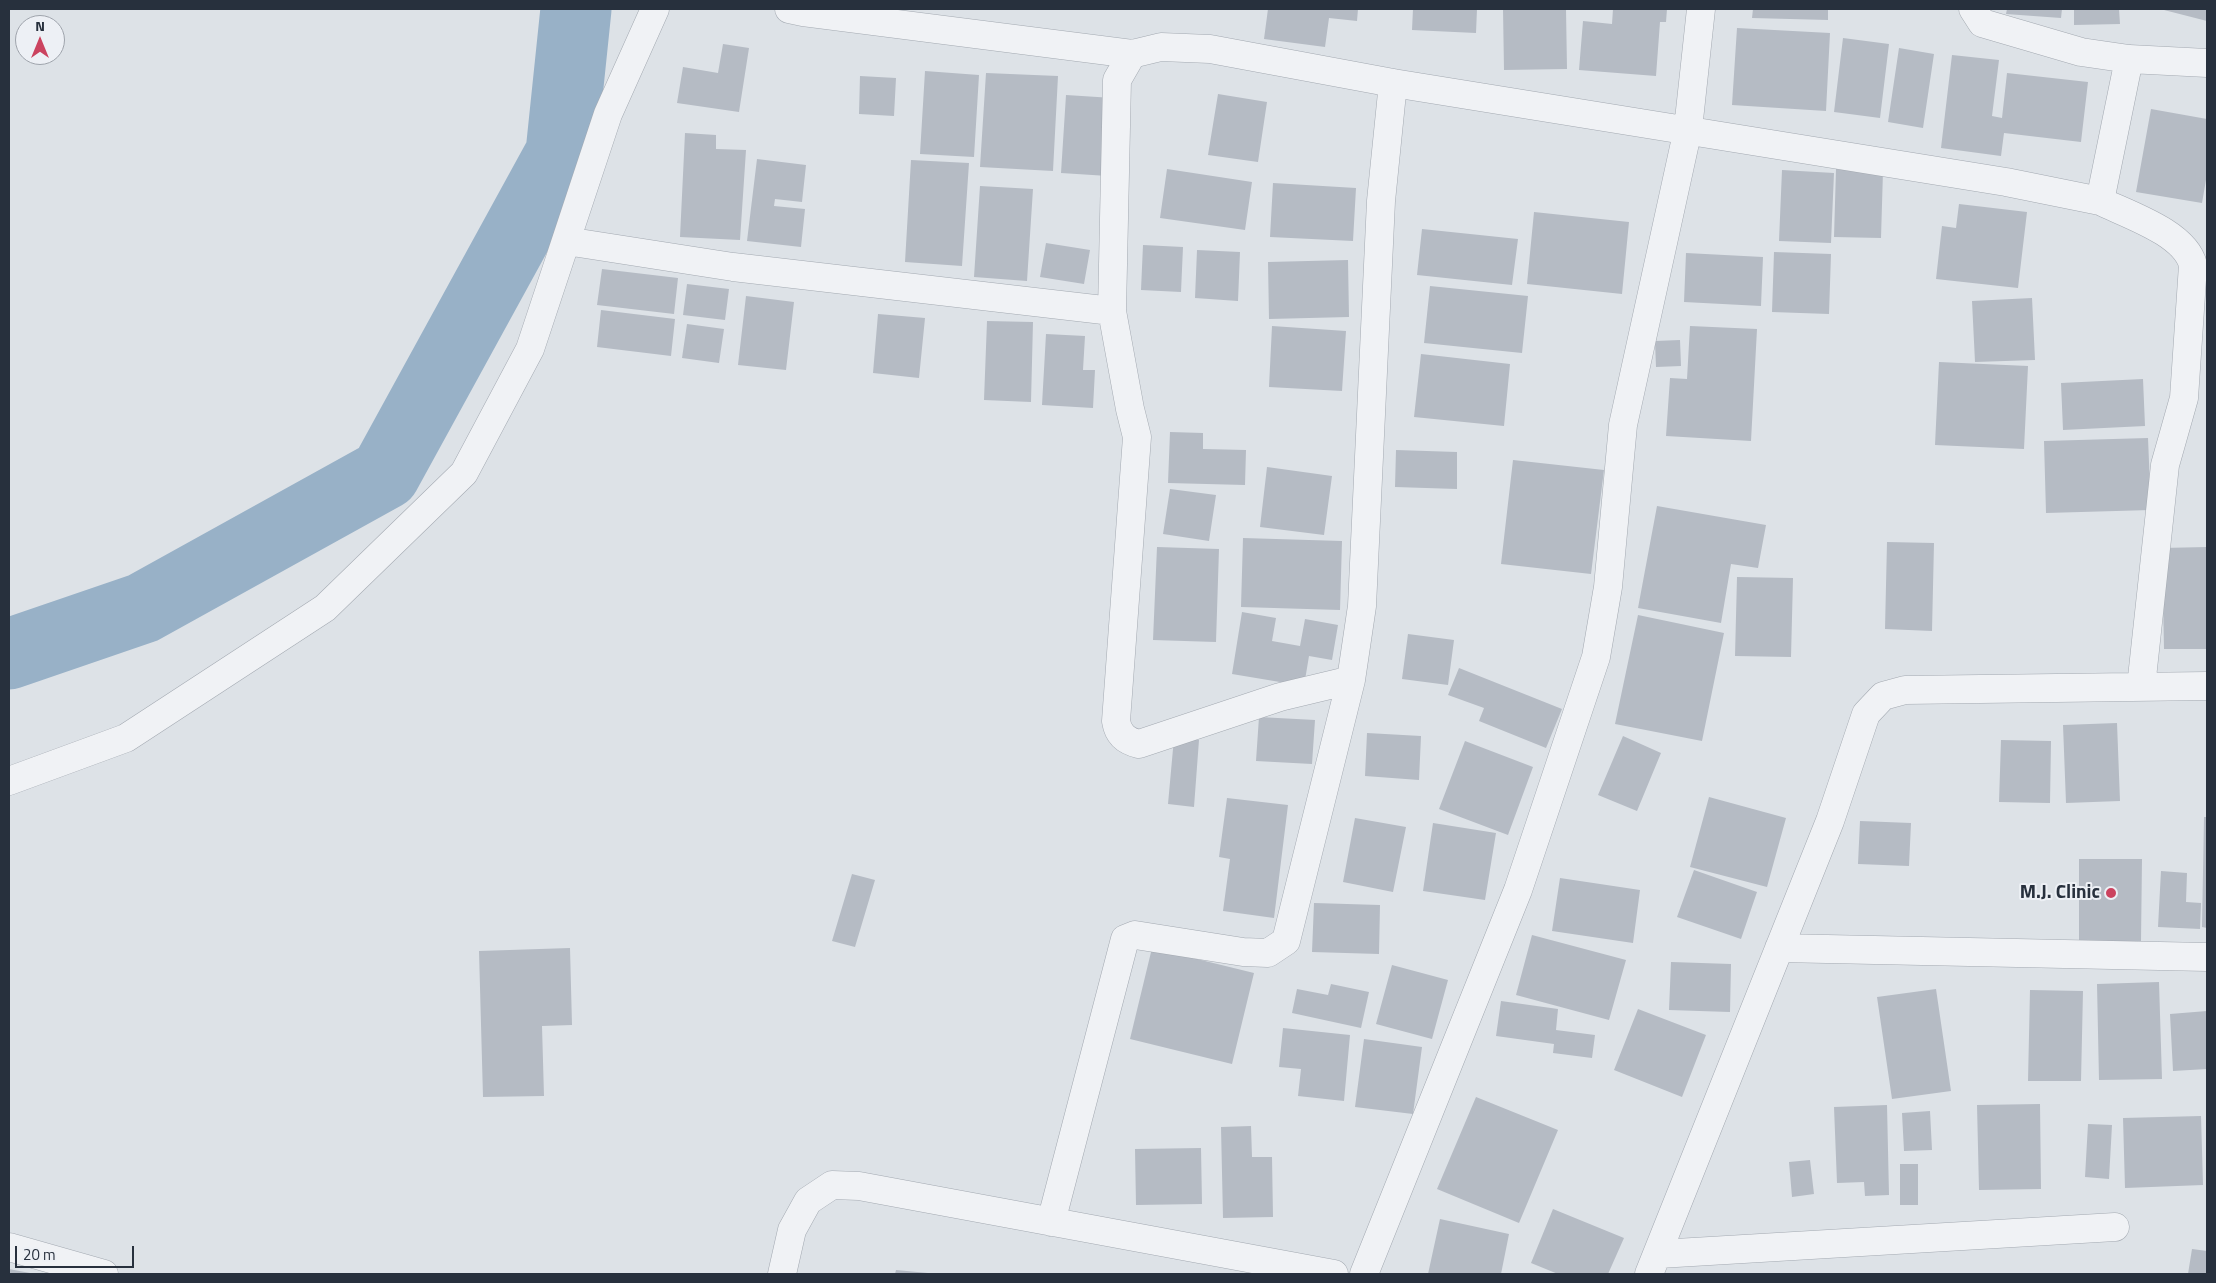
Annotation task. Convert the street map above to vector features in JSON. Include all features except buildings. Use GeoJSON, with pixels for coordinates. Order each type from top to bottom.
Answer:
{"type":"FeatureCollection","features":[{"type":"Feature","properties":{"kind":"street"},"geometry":{"type":"LineString","coordinates":[[9,781],[126,738],[325,608],[464,473],[530,349],[608,114],[655,9]]}},
{"type":"Feature","properties":{"kind":"street"},"geometry":{"type":"LineString","coordinates":[[789,9],[1132,54],[1161,47],[1210,49],[1393,83],[2006,182],[2100,201],[2171,235],[2191,255],[2193,265],[2184,398],[2165,465],[2141,687]]}},
{"type":"Feature","properties":{"kind":"street"},"geometry":{"type":"LineString","coordinates":[[1364,1274],[1518,890],[1596,657],[1608,587],[1623,425],[1688,130],[1701,9]]}},
{"type":"Feature","properties":{"kind":"street"},"geometry":{"type":"LineString","coordinates":[[1973,9],[1982,23],[2081,52],[2129,60],[2207,63]]}},
{"type":"Feature","properties":{"kind":"street"},"geometry":{"type":"LineString","coordinates":[[1132,54],[1117,80],[1112,311],[1137,437],[1116,721],[1117,730],[1129,742],[1139,744],[1280,697],[1351,680]]}},
{"type":"Feature","properties":{"kind":"street"},"geometry":{"type":"LineString","coordinates":[[2100,201],[2129,60]]}},
{"type":"Feature","properties":{"kind":"street"},"geometry":{"type":"LineString","coordinates":[[1051,1222],[1125,939],[1135,935],[1243,952],[1268,953],[1286,940],[1351,680],[1362,606],[1380,220],[1393,83]]}},
{"type":"Feature","properties":{"kind":"street"},"geometry":{"type":"LineString","coordinates":[[566,241],[733,268],[1112,311]]}},
{"type":"Feature","properties":{"kind":"street"},"geometry":{"type":"LineString","coordinates":[[2115,1227],[1654,1264],[1830,821],[1866,714],[1883,696],[1905,690],[2207,686]]}},
{"type":"Feature","properties":{"kind":"street"},"geometry":{"type":"LineString","coordinates":[[1780,948],[2207,957]]}},
{"type":"Feature","properties":{"kind":"street"},"geometry":{"type":"LineString","coordinates":[[782,1274],[792,1230],[808,1201],[832,1185],[859,1186],[1334,1274]]}},
{"type":"Feature","properties":{"kind":"street"},"geometry":{"type":"LineString","coordinates":[[9,1247],[104,1274]]}},
{"type":"Feature","properties":{"kind":"waterway"},"geometry":{"type":"LineString","coordinates":[[9,654],[143,608],[385,474],[561,153],[576,9]]}},
{"type":"Feature","properties":{"kind":"place","name":"M.J. Clinic"},"geometry":{"type":"Point","coordinates":[2111,893]}}]}
